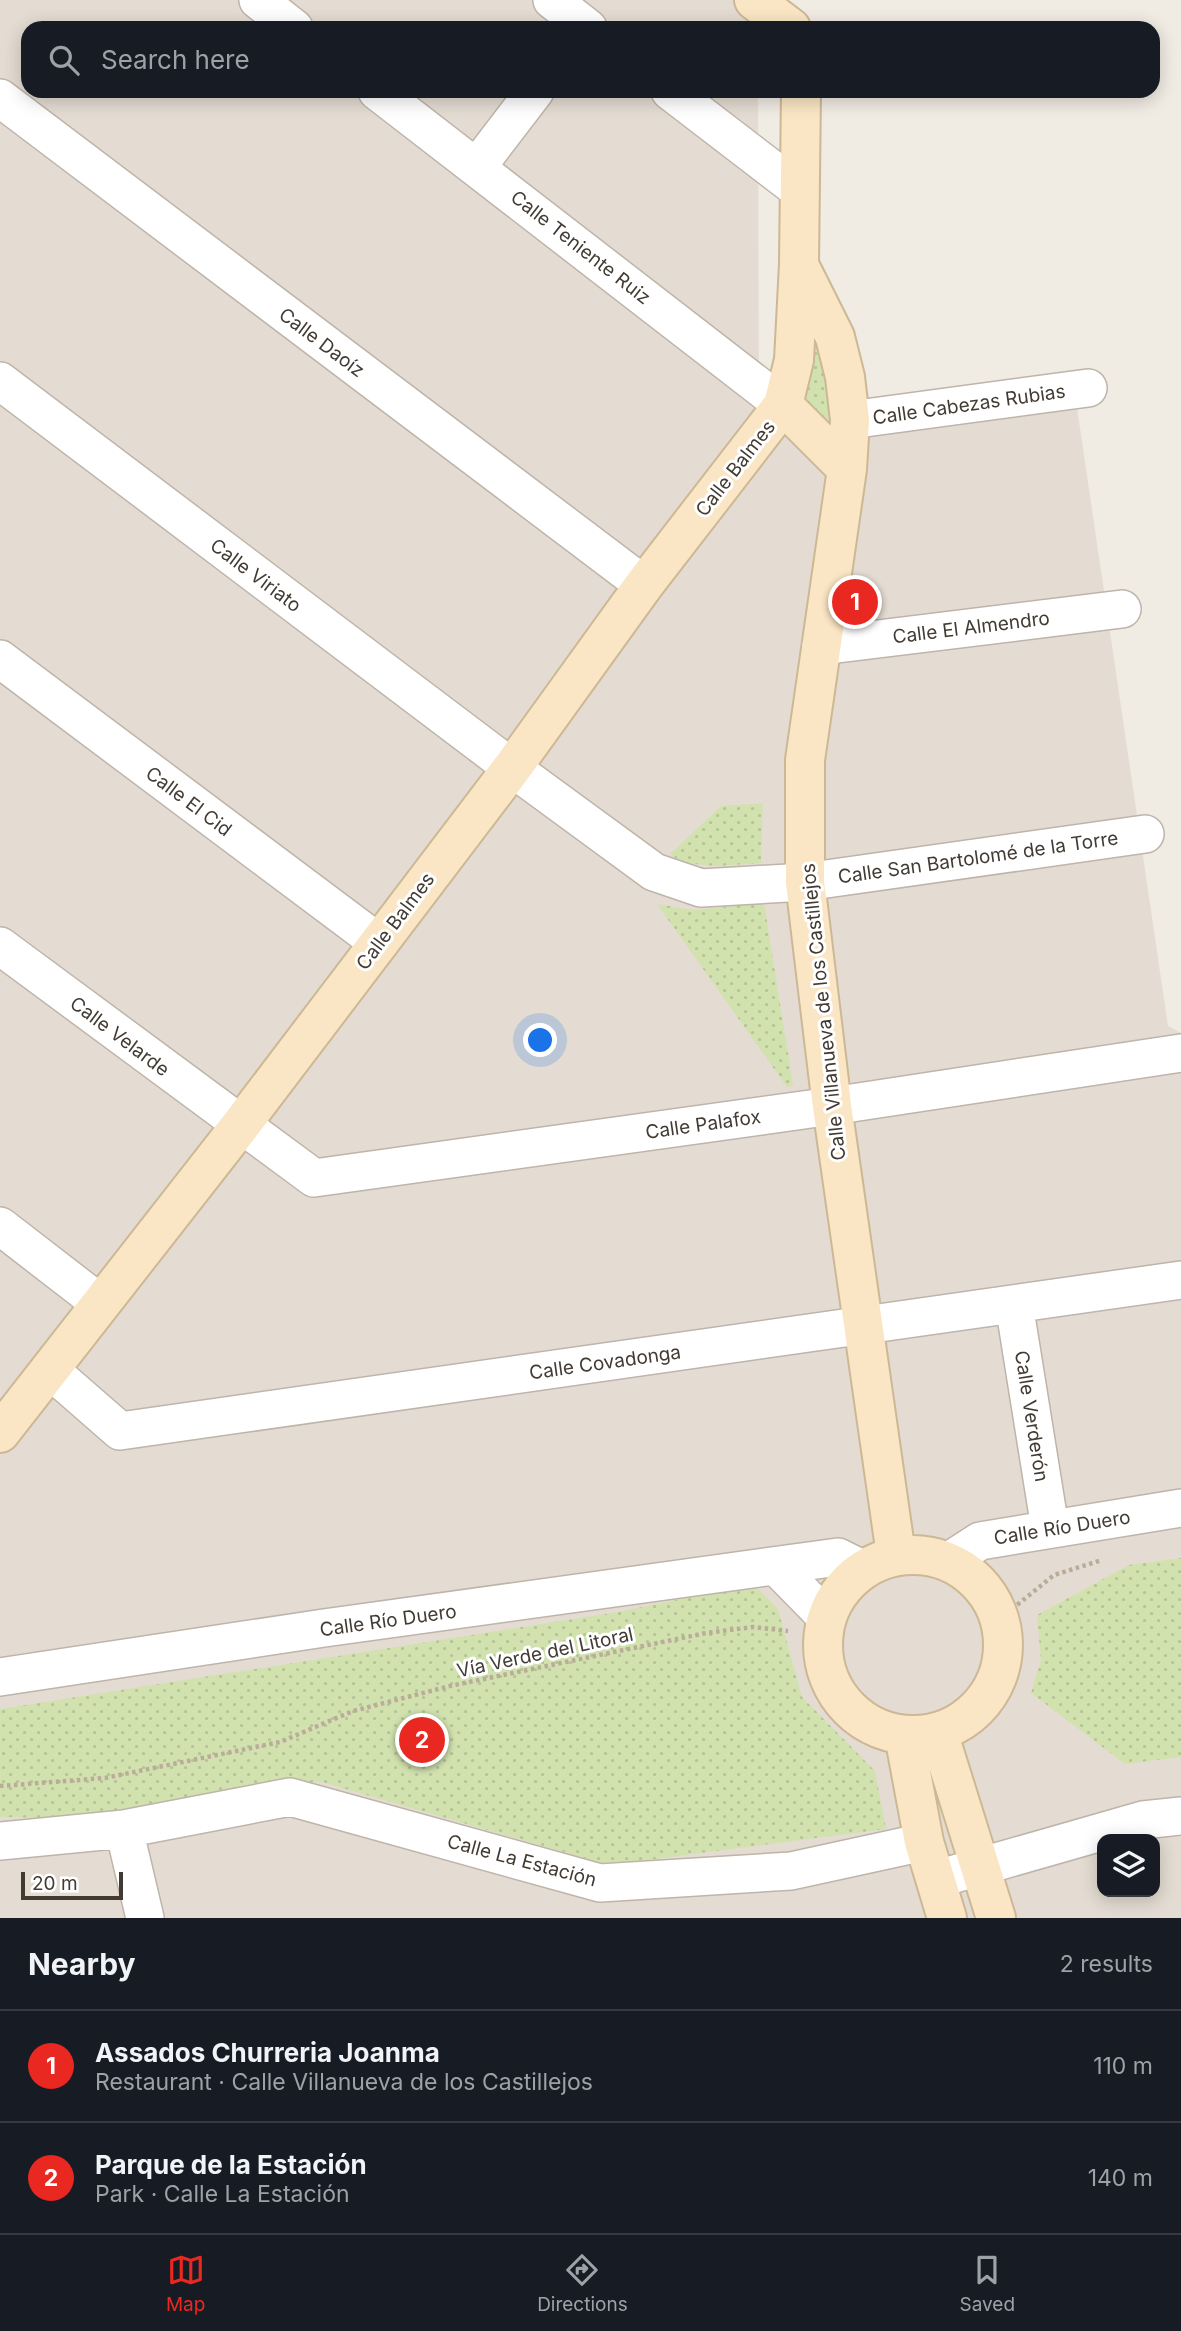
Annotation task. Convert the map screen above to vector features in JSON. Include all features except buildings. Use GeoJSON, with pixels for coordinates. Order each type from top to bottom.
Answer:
{"type":"FeatureCollection","features":[{"type":"Feature","properties":{"kind":"street"},"geometry":{"type":"LineString","coordinates":[[258,0],[285,21]]}},
{"type":"Feature","properties":{"kind":"street"},"geometry":{"type":"LineString","coordinates":[[552,0],[590,20]]}},
{"type":"Feature","properties":{"kind":"street"},"geometry":{"type":"LineString","coordinates":[[754,0],[782,21]]}},
{"type":"Feature","properties":{"kind":"street"},"geometry":{"type":"LineString","coordinates":[[802,21],[804,0]]}},
{"type":"Feature","properties":{"kind":"street","name":"Calle Daoíz"},"geometry":{"type":"LineString","coordinates":[[0,98],[644,585]]}},
{"type":"Feature","properties":{"kind":"street","name":"Calle Teniente Ruiz"},"geometry":{"type":"LineString","coordinates":[[386,98],[783,405]]}},
{"type":"Feature","properties":{"kind":"street"},"geometry":{"type":"LineString","coordinates":[[477,167],[530,98]]}},
{"type":"Feature","properties":{"kind":"street"},"geometry":{"type":"LineString","coordinates":[[679,98],[799,190]]}},
{"type":"Feature","properties":{"kind":"street"},"geometry":{"type":"LineString","coordinates":[[801,98],[799,264],[794,360],[783,405],[847,469]]}},
{"type":"Feature","properties":{"kind":"street","name":"Calle Villanueva de los Castillejos"},"geometry":{"type":"LineString","coordinates":[[799,264],[835,337],[845,377],[850,420],[847,469],[805,760],[805,881],[832,1106],[863,1326],[879,1562]]}},
{"type":"Feature","properties":{"kind":"street","name":"Calle Viriato"},"geometry":{"type":"LineString","coordinates":[[0,381],[512,768]]}},
{"type":"Feature","properties":{"kind":"street","name":"Calle Cabezas Rubias"},"geometry":{"type":"LineString","coordinates":[[850,420],[1088,388]]}},
{"type":"Feature","properties":{"kind":"street","name":"Calle Balmes"},"geometry":{"type":"LineString","coordinates":[[0,1433],[240,1126],[512,768],[644,585],[783,405]]}},
{"type":"Feature","properties":{"kind":"street","name":"Calle El Almendro"},"geometry":{"type":"LineString","coordinates":[[821,646],[1122,609]]}},
{"type":"Feature","properties":{"kind":"street","name":"Calle El Cid"},"geometry":{"type":"LineString","coordinates":[[0,659],[379,943]]}},
{"type":"Feature","properties":{"kind":"street","name":"Calle San Bartolomé de la Torre"},"geometry":{"type":"LineString","coordinates":[[512,768],[654,872],[701,888],[805,881],[1145,834]]}},
{"type":"Feature","properties":{"kind":"street","name":"Calle Velarde"},"geometry":{"type":"LineString","coordinates":[[0,946],[240,1126]]}},
{"type":"Feature","properties":{"kind":"street","name":"Calle Palafox"},"geometry":{"type":"LineString","coordinates":[[240,1126],[314,1178],[832,1106],[1181,1053]]}},
{"type":"Feature","properties":{"kind":"street"},"geometry":{"type":"LineString","coordinates":[[0,1226],[102,1304]]}},
{"type":"Feature","properties":{"kind":"street","name":"Calle Covadonga"},"geometry":{"type":"LineString","coordinates":[[50,1370],[120,1431],[1181,1280]]}},
{"type":"Feature","properties":{"kind":"street","name":"Calle Verderón"},"geometry":{"type":"LineString","coordinates":[[1014,1304],[1050,1528]]}},
{"type":"Feature","properties":{"kind":"street","name":"Calle Río Duero"},"geometry":{"type":"LineString","coordinates":[[949,1561],[980,1541],[1181,1508]]}},
{"type":"Feature","properties":{"kind":"street"},"geometry":{"type":"LineString","coordinates":[[923,1554],[949,1561],[971,1575],[989,1595],[1000,1618],[1004,1642],[1002,1666],[993,1688],[979,1708],[961,1723],[921,1734],[876,1728],[853,1712],[834,1690],[824,1663],[825,1626],[840,1591],[879,1562],[923,1554]]}},
{"type":"Feature","properties":{"kind":"street","name":"Calle Río Duero"},"geometry":{"type":"LineString","coordinates":[[0,1677],[776,1566],[838,1558],[879,1562]]}},
{"type":"Feature","properties":{"kind":"street"},"geometry":{"type":"LineString","coordinates":[[776,1566],[825,1626]]}},
{"type":"Feature","properties":{"kind":"street"},"geometry":{"type":"LineString","coordinates":[[921,1734],[924,1842],[947,1918]]}},
{"type":"Feature","properties":{"kind":"street"},"geometry":{"type":"LineString","coordinates":[[921,1734],[981,1867],[996,1918]]}},
{"type":"Feature","properties":{"kind":"street","name":"Calle La Estación"},"geometry":{"type":"LineString","coordinates":[[124,1829],[290,1797],[600,1883],[791,1871],[924,1842]]}},
{"type":"Feature","properties":{"kind":"street"},"geometry":{"type":"LineString","coordinates":[[937,1879],[1143,1820],[1181,1816]]}},
{"type":"Feature","properties":{"kind":"street"},"geometry":{"type":"LineString","coordinates":[[0,1841],[124,1829],[145,1918]]}},
{"type":"Feature","properties":{"kind":"path"},"geometry":{"type":"LineString","coordinates":[[1000,1618],[1054,1575],[1107,1558]]}},
{"type":"Feature","properties":{"kind":"path","name":"Vía Verde del Litoral"},"geometry":{"type":"LineString","coordinates":[[0,1786],[105,1778],[280,1742],[354,1711],[438,1689],[706,1633],[753,1627],[825,1626]]}},
{"type":"Feature","properties":{"kind":"shaded area"},"geometry":{"type":"Polygon","coordinates":[[[0,0],[760,0],[758,21],[21,21],[21,98],[758,98],[759,404],[1076,401],[1168,1026],[1181,1033],[1181,1918],[0,1918],[0,0]]]}},
{"type":"Feature","properties":{"kind":"green space"},"geometry":{"type":"Polygon","coordinates":[[[812,325],[822,348],[838,444],[798,402],[812,325]]]}},
{"type":"Feature","properties":{"kind":"green space"},"geometry":{"type":"Polygon","coordinates":[[[763,803],[761,863],[716,866],[683,863],[670,854],[721,806],[763,803]]]}},
{"type":"Feature","properties":{"kind":"green space"},"geometry":{"type":"Polygon","coordinates":[[[764,903],[793,1085],[787,1087],[657,904],[693,910],[764,903]]]}},
{"type":"Feature","properties":{"kind":"green space"},"geometry":{"type":"Polygon","coordinates":[[[1181,1558],[1181,1757],[1125,1764],[1031,1693],[1041,1660],[1037,1615],[1129,1565],[1181,1558]]]}},
{"type":"Feature","properties":{"kind":"green space"},"geometry":{"type":"Polygon","coordinates":[[[753,1584],[778,1609],[802,1697],[875,1771],[886,1829],[609,1865],[318,1781],[122,1819],[0,1817],[0,1709],[618,1612],[753,1584]]]}},
{"type":"Feature","properties":{"kind":"place","name":"Assados Churreria Joanma"},"geometry":{"type":"Point","coordinates":[855,602]}},
{"type":"Feature","properties":{"kind":"place","name":"Parque de la Estación"},"geometry":{"type":"Point","coordinates":[422,1740]}}]}
